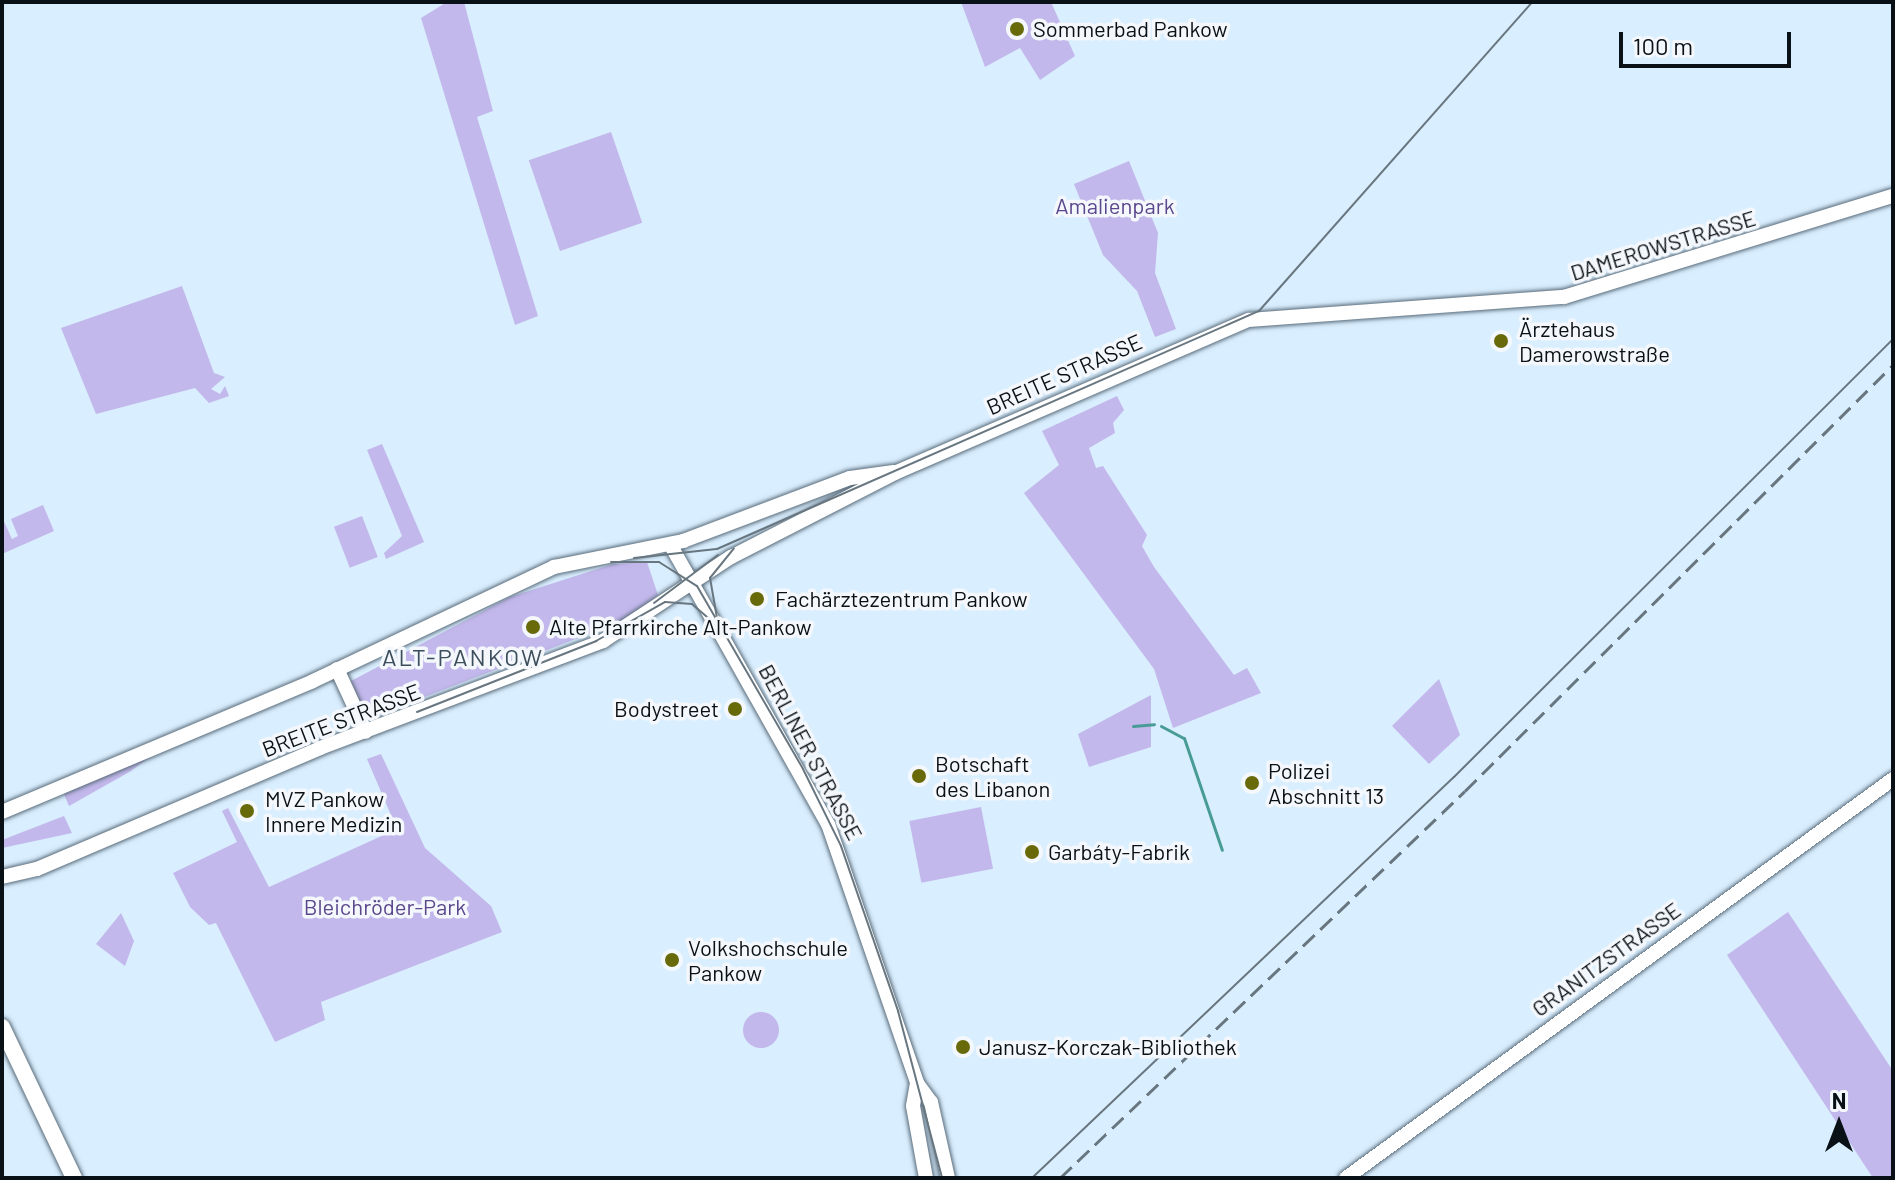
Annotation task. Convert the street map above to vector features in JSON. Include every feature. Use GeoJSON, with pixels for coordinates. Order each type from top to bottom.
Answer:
{"type":"FeatureCollection","features":[{"type":"Feature","properties":{"kind":"main road","name":"DAMEROWSTRASSE"},"geometry":{"type":"LineString","coordinates":[[1249,320],[1564,297],[1893,196]]}},
{"type":"Feature","properties":{"kind":"main road","name":"BREITE STRASSE"},"geometry":{"type":"LineString","coordinates":[[2,877],[74,855],[366,732],[605,641],[692,583],[897,472],[1249,320]]}},
{"type":"Feature","properties":{"kind":"main road","name":"BREITE STRASSE"},"geometry":{"type":"LineString","coordinates":[[2,812],[337,669],[570,562],[670,544],[857,476],[897,472]]}},
{"type":"Feature","properties":{"kind":"main road","name":"BERLINER STRASSE"},"geometry":{"type":"LineString","coordinates":[[670,544],[828,824],[917,1083],[931,1102],[948,1178]]}},
{"type":"Feature","properties":{"kind":"main road"},"geometry":{"type":"LineString","coordinates":[[337,669],[366,732]]}},
{"type":"Feature","properties":{"kind":"main road","name":"GRANITZSTRASSE"},"geometry":{"type":"LineString","coordinates":[[1346,1178],[1893,779]]}},
{"type":"Feature","properties":{"kind":"main road"},"geometry":{"type":"LineString","coordinates":[[2,1027],[74,1178]]}},
{"type":"Feature","properties":{"kind":"main road","name":"BERLINER STRASSE"},"geometry":{"type":"LineString","coordinates":[[917,1083],[913,1106],[926,1178]]}},
{"type":"Feature","properties":{"kind":"green space"},"geometry":{"type":"Polygon","coordinates":[[[447,2],[464,2],[493,111],[477,117],[538,316],[515,325],[421,18],[447,2]]]}},
{"type":"Feature","properties":{"kind":"green space","name":"Sommerbad Pankow"},"geometry":{"type":"Polygon","coordinates":[[[961,2],[1051,2],[1075,56],[1040,80],[1020,48],[985,67],[961,2]]]}},
{"type":"Feature","properties":{"kind":"green space"},"geometry":{"type":"Polygon","coordinates":[[[611,132],[642,223],[560,251],[529,160],[611,132]]]}},
{"type":"Feature","properties":{"kind":"green space","name":"Amalienpark"},"geometry":{"type":"Polygon","coordinates":[[[1129,161],[1158,233],[1155,273],[1176,329],[1155,337],[1137,291],[1103,255],[1074,184],[1129,161]]]}},
{"type":"Feature","properties":{"kind":"green space"},"geometry":{"type":"Polygon","coordinates":[[[182,286],[214,373],[225,377],[211,389],[220,394],[225,386],[229,396],[209,403],[195,388],[96,414],[61,328],[182,286]]]}},
{"type":"Feature","properties":{"kind":"green space"},"geometry":{"type":"Polygon","coordinates":[[[1117,396],[1124,410],[1113,423],[1115,433],[1089,448],[1096,468],[1103,466],[1147,535],[1142,546],[1154,567],[1234,675],[1247,668],[1261,693],[1173,728],[1154,669],[1024,493],[1059,465],[1042,431],[1117,396]]]}},
{"type":"Feature","properties":{"kind":"green space"},"geometry":{"type":"Polygon","coordinates":[[[382,444],[424,542],[386,559],[384,553],[402,536],[367,450],[382,444]]]}},
{"type":"Feature","properties":{"kind":"green space"},"geometry":{"type":"Polygon","coordinates":[[[43,505],[54,531],[2,554],[2,517],[12,539],[18,536],[11,519],[43,505]]]}},
{"type":"Feature","properties":{"kind":"green space"},"geometry":{"type":"Polygon","coordinates":[[[362,516],[378,557],[350,568],[334,527],[362,516]]]}},
{"type":"Feature","properties":{"kind":"green space"},"geometry":{"type":"Polygon","coordinates":[[[647,562],[658,595],[625,620],[367,719],[351,681],[510,597],[613,564],[647,562]]]}},
{"type":"Feature","properties":{"kind":"green space"},"geometry":{"type":"Polygon","coordinates":[[[1439,679],[1460,735],[1429,764],[1392,726],[1439,679]]]}},
{"type":"Feature","properties":{"kind":"green space"},"geometry":{"type":"Polygon","coordinates":[[[1151,695],[1151,747],[1089,767],[1078,734],[1151,695]]]}},
{"type":"Feature","properties":{"kind":"green space"},"geometry":{"type":"Polygon","coordinates":[[[154,754],[131,771],[69,806],[63,792],[154,754]]]}},
{"type":"Feature","properties":{"kind":"green space","name":"Bleichröder-Park"},"geometry":{"type":"Polygon","coordinates":[[[381,754],[425,848],[491,906],[502,932],[321,1002],[325,1020],[275,1042],[216,923],[209,925],[190,907],[173,873],[237,842],[222,811],[228,808],[269,887],[397,829],[367,759],[381,754]]]}},
{"type":"Feature","properties":{"kind":"green space"},"geometry":{"type":"Polygon","coordinates":[[[981,807],[993,869],[921,883],[909,821],[981,807]]]}},
{"type":"Feature","properties":{"kind":"green space"},"geometry":{"type":"Polygon","coordinates":[[[64,816],[72,833],[2,848],[2,840],[64,816]]]}},
{"type":"Feature","properties":{"kind":"green space"},"geometry":{"type":"Polygon","coordinates":[[[1788,912],[1891,1068],[1893,1178],[1873,1178],[1727,955],[1788,912]]]}},
{"type":"Feature","properties":{"kind":"green space"},"geometry":{"type":"Polygon","coordinates":[[[121,913],[134,941],[125,966],[96,944],[121,913]]]}},
{"type":"Feature","properties":{"kind":"green space"},"geometry":{"type":"Polygon","coordinates":[[[761,1012],[774,1017],[779,1030],[774,1043],[761,1048],[748,1043],[743,1030],[748,1017],[761,1012]]]}},
{"type":"Feature","properties":{"kind":"waterway"},"geometry":{"type":"LineString","coordinates":[[1133,726],[1154,724]]}},
{"type":"Feature","properties":{"kind":"waterway"},"geometry":{"type":"LineString","coordinates":[[1161,726],[1184,738],[1222,850]]}},
{"type":"Feature","properties":{"kind":"tram line"},"geometry":{"type":"LineString","coordinates":[[634,558],[717,549],[1259,311],[1532,2]]}},
{"type":"Feature","properties":{"kind":"tram line"},"geometry":{"type":"LineString","coordinates":[[1032,1178],[1454,777],[1893,339]]}},
{"type":"Feature","properties":{"kind":"tram line"},"geometry":{"type":"LineString","coordinates":[[717,618],[710,578],[734,548]]}},
{"type":"Feature","properties":{"kind":"tram line"},"geometry":{"type":"LineString","coordinates":[[654,603],[718,555]]}},
{"type":"Feature","properties":{"kind":"tram line"},"geometry":{"type":"LineString","coordinates":[[611,562],[659,562],[697,586],[803,769],[841,846],[898,1011],[942,1178]]}},
{"type":"Feature","properties":{"kind":"tram line"},"geometry":{"type":"LineString","coordinates":[[417,712],[596,641],[665,602],[692,604],[713,622]]}},
{"type":"Feature","properties":{"kind":"railway"},"geometry":{"type":"LineString","coordinates":[[1060,1178],[1465,791],[1893,365]]}},
{"type":"Feature","properties":{"kind":"place","name":"Sommerbad Pankow"},"geometry":{"type":"Point","coordinates":[1017,29]}},
{"type":"Feature","properties":{"kind":"place","name":"Ärztehaus Damerowstraße"},"geometry":{"type":"Point","coordinates":[1501,341]}},
{"type":"Feature","properties":{"kind":"place","name":"Fachärztezentrum Pankow"},"geometry":{"type":"Point","coordinates":[757,599]}},
{"type":"Feature","properties":{"kind":"place","name":"Alte Pfarrkirche Alt-Pankow"},"geometry":{"type":"Point","coordinates":[533,627]}},
{"type":"Feature","properties":{"kind":"place","name":"Bodystreet"},"geometry":{"type":"Point","coordinates":[735,709]}},
{"type":"Feature","properties":{"kind":"place","name":"Botschaft des Libanon"},"geometry":{"type":"Point","coordinates":[919,776]}},
{"type":"Feature","properties":{"kind":"place","name":"Polizei Abschnitt 13"},"geometry":{"type":"Point","coordinates":[1252,783]}},
{"type":"Feature","properties":{"kind":"place","name":"MVZ Pankow Innere Medizin"},"geometry":{"type":"Point","coordinates":[247,811]}},
{"type":"Feature","properties":{"kind":"place","name":"Garbáty-Fabrik"},"geometry":{"type":"Point","coordinates":[1032,852]}},
{"type":"Feature","properties":{"kind":"place","name":"Volkshochschule Pankow"},"geometry":{"type":"Point","coordinates":[672,960]}},
{"type":"Feature","properties":{"kind":"place","name":"Janusz-Korczak-Bibliothek"},"geometry":{"type":"Point","coordinates":[963,1047]}},
{"type":"Feature","properties":{"kind":"district","name":"ALT-PANKOW"},"geometry":{"type":"Point","coordinates":[463,657]}}]}
